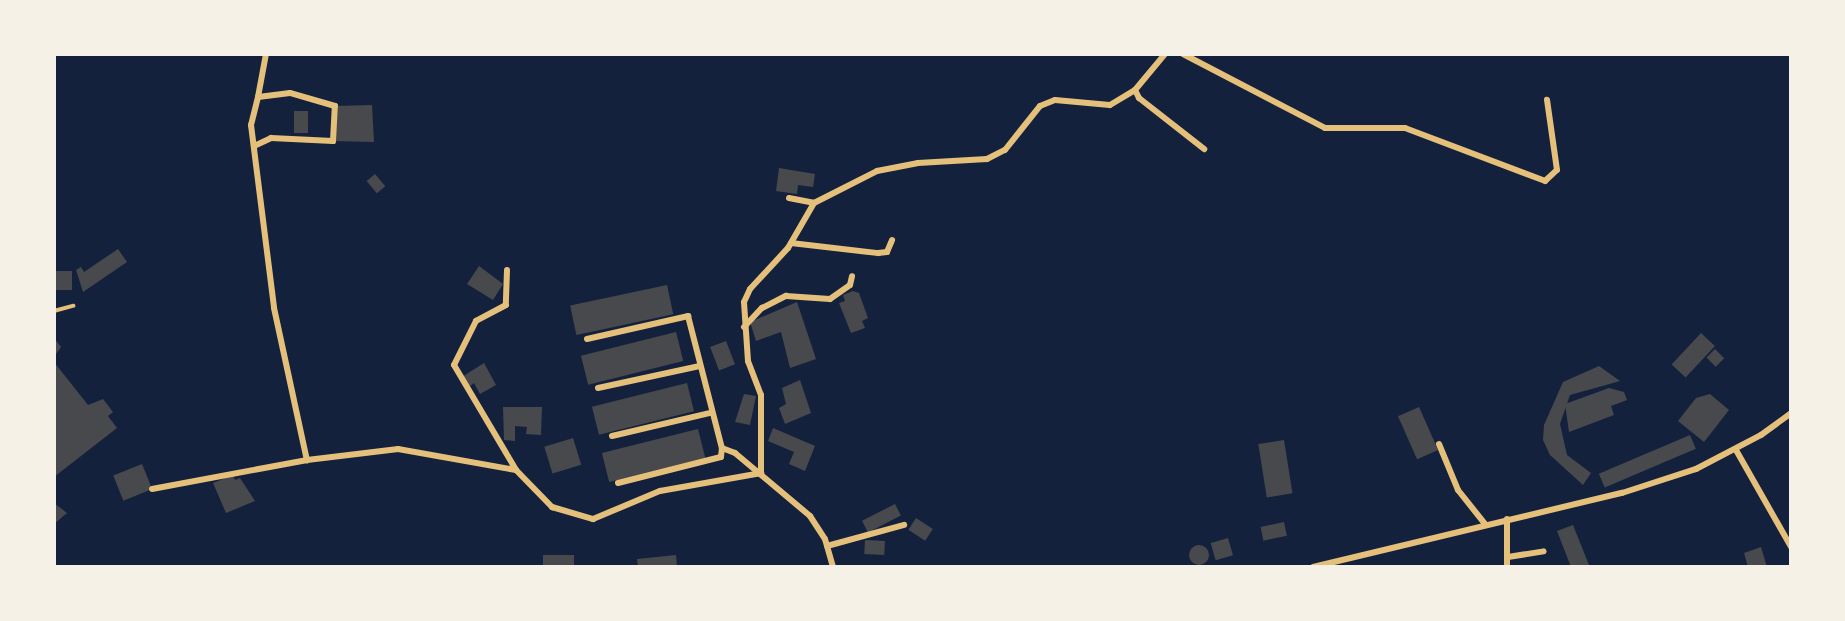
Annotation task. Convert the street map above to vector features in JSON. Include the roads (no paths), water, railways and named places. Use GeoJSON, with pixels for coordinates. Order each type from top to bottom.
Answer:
{"type":"FeatureCollection","features":[{"type":"Feature","properties":{"kind":"street"},"geometry":{"type":"LineString","coordinates":[[266,54],[251,125],[274,308],[307,460]]}},
{"type":"Feature","properties":{"kind":"street"},"geometry":{"type":"LineString","coordinates":[[761,473],[761,395],[748,361],[744,302],[750,289],[791,243],[814,203],[877,172],[918,163],[987,159],[1005,150],[1041,106],[1055,100],[1110,105],[1135,90],[1165,54]]}},
{"type":"Feature","properties":{"kind":"street"},"geometry":{"type":"LineString","coordinates":[[1182,54],[1325,128],[1405,128],[1545,181],[1557,170],[1547,100]]}},
{"type":"Feature","properties":{"kind":"street"},"geometry":{"type":"LineString","coordinates":[[1135,90],[1139,98],[1204,149]]}},
{"type":"Feature","properties":{"kind":"street"},"geometry":{"type":"LineString","coordinates":[[254,146],[271,138],[334,141],[335,106],[290,93],[258,97]]}},
{"type":"Feature","properties":{"kind":"street"},"geometry":{"type":"LineString","coordinates":[[789,198],[814,203]]}},
{"type":"Feature","properties":{"kind":"street"},"geometry":{"type":"LineString","coordinates":[[791,243],[887,253],[892,240]]}},
{"type":"Feature","properties":{"kind":"street"},"geometry":{"type":"LineString","coordinates":[[508,270],[506,305],[476,321],[454,365],[516,470],[552,507],[593,519],[660,491],[761,473]]}},
{"type":"Feature","properties":{"kind":"street"},"geometry":{"type":"LineString","coordinates":[[744,327],[762,308],[786,296],[830,299],[850,285],[852,276]]}},
{"type":"Feature","properties":{"kind":"street"},"geometry":{"type":"LineString","coordinates":[[587,339],[688,316],[710,413],[722,449],[721,457],[618,483]]}},
{"type":"Feature","properties":{"kind":"street"},"geometry":{"type":"LineString","coordinates":[[597,388],[700,366]]}},
{"type":"Feature","properties":{"kind":"street"},"geometry":{"type":"LineString","coordinates":[[612,436],[710,413]]}},
{"type":"Feature","properties":{"kind":"street"},"geometry":{"type":"LineString","coordinates":[[1313,567],[1622,493],[1696,469],[1736,450],[1791,413]]}},
{"type":"Feature","properties":{"kind":"street"},"geometry":{"type":"LineString","coordinates":[[1439,444],[1458,490],[1485,524]]}},
{"type":"Feature","properties":{"kind":"street"},"geometry":{"type":"LineString","coordinates":[[152,488],[307,460],[398,449],[516,470]]}},
{"type":"Feature","properties":{"kind":"street"},"geometry":{"type":"LineString","coordinates":[[722,449],[761,473],[810,516],[827,546],[832,567]]}},
{"type":"Feature","properties":{"kind":"street"},"geometry":{"type":"LineString","coordinates":[[1736,450],[1791,547]]}},
{"type":"Feature","properties":{"kind":"street"},"geometry":{"type":"LineString","coordinates":[[1507,519],[1507,567]]}},
{"type":"Feature","properties":{"kind":"street"},"geometry":{"type":"LineString","coordinates":[[827,546],[904,525]]}},
{"type":"Feature","properties":{"kind":"street"},"geometry":{"type":"LineString","coordinates":[[1508,557],[1545,551]]}},
{"type":"Feature","properties":{"kind":"lane"},"geometry":{"type":"LineString","coordinates":[[54,310],[73,306]]}}]}
